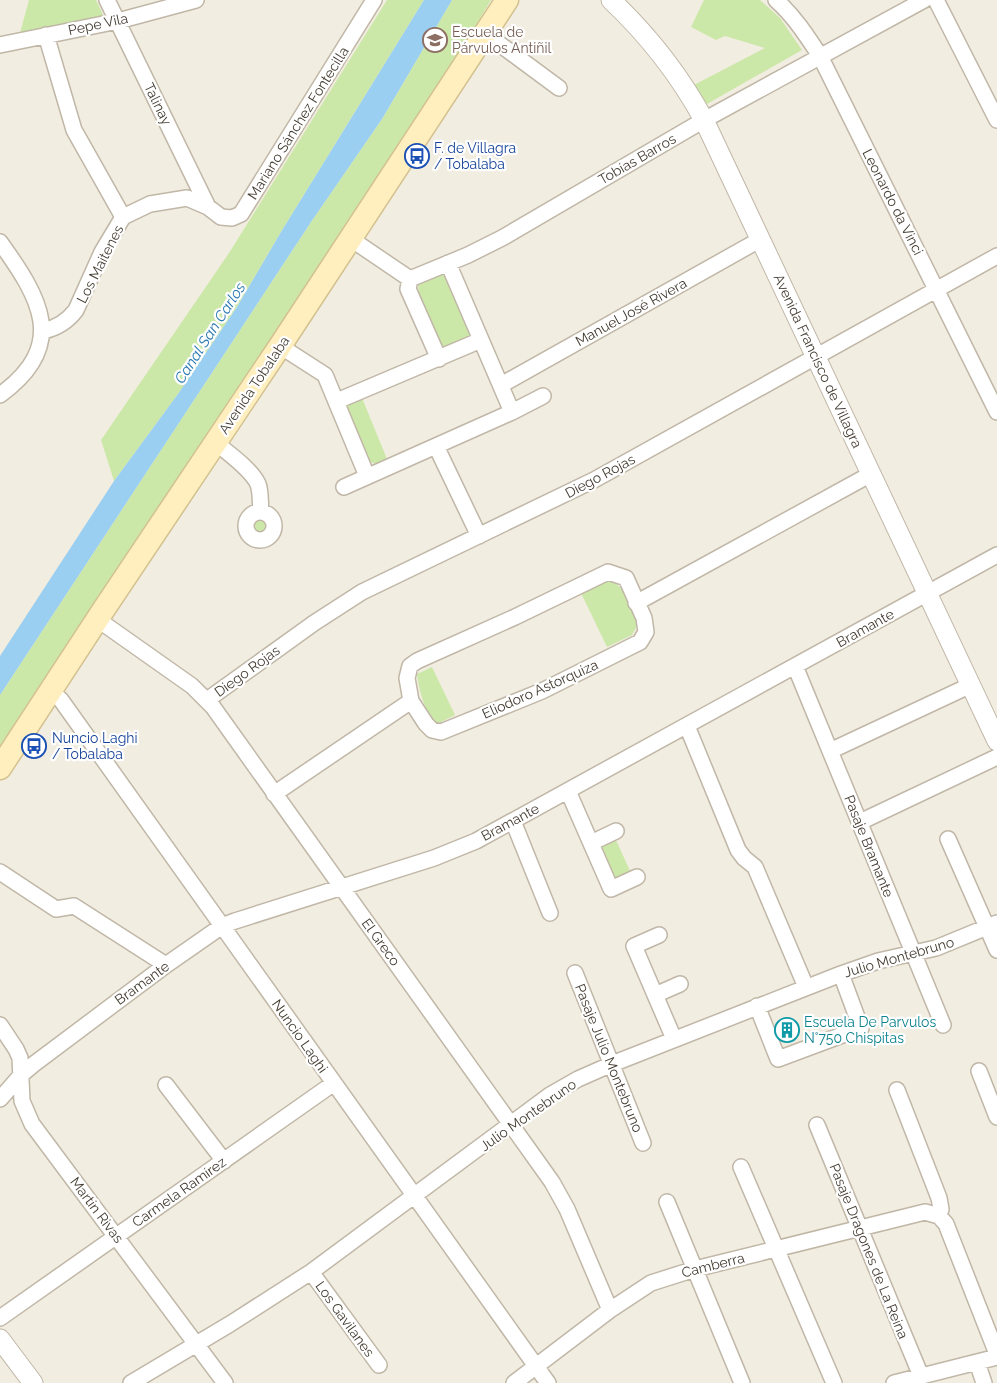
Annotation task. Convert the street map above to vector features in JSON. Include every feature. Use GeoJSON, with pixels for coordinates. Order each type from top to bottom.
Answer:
{"type":"FeatureCollection","features":[{"type":"Feature","properties":{"kind":"main road","name":"Avenida Tobalaba"},"geometry":{"type":"LineString","coordinates":[[0,768],[507,0]]}},
{"type":"Feature","properties":{"kind":"street","name":"Talinay"},"geometry":{"type":"LineString","coordinates":[[107,0],[208,207]]}},
{"type":"Feature","properties":{"kind":"street","name":"Pepe Vila"},"geometry":{"type":"LineString","coordinates":[[0,45],[118,21],[196,0]]}},
{"type":"Feature","properties":{"kind":"street","name":"Mariano Sánchez Fontecilla"},"geometry":{"type":"LineString","coordinates":[[208,207],[222,217],[227,218],[237,217],[245,210],[374,0]]}},
{"type":"Feature","properties":{"kind":"street","name":"Avenida Francisco de Villagra"},"geometry":{"type":"LineString","coordinates":[[611,0],[645,35],[669,64],[704,120],[997,741]]}},
{"type":"Feature","properties":{"kind":"street","name":"Leonardo da Vinci"},"geometry":{"type":"LineString","coordinates":[[776,0],[807,36],[820,56],[997,412]]}},
{"type":"Feature","properties":{"kind":"street","name":"Tobías Barros"},"geometry":{"type":"LineString","coordinates":[[410,279],[502,238],[704,120],[924,0]]}},
{"type":"Feature","properties":{"kind":"street"},"geometry":{"type":"LineString","coordinates":[[936,0],[997,120]]}},
{"type":"Feature","properties":{"kind":"street"},"geometry":{"type":"LineString","coordinates":[[486,34],[559,88]]}},
{"type":"Feature","properties":{"kind":"street"},"geometry":{"type":"LineString","coordinates":[[46,35],[74,130],[124,217]]}},
{"type":"Feature","properties":{"kind":"street","name":"Los Maitenes"},"geometry":{"type":"LineString","coordinates":[[43,331],[59,326],[72,316],[102,252],[124,217],[150,204],[187,198],[208,207]]}},
{"type":"Feature","properties":{"kind":"street"},"geometry":{"type":"LineString","coordinates":[[351,239],[410,279],[408,289],[439,359]]}},
{"type":"Feature","properties":{"kind":"street","name":"Manuel José Rivera"},"geometry":{"type":"LineString","coordinates":[[501,385],[761,239]]}},
{"type":"Feature","properties":{"kind":"street"},"geometry":{"type":"LineString","coordinates":[[0,242],[27,282],[38,304],[43,331],[36,355],[30,366],[17,382],[0,395]]}},
{"type":"Feature","properties":{"kind":"street","name":"Diego Rojas"},"geometry":{"type":"LineString","coordinates":[[207,700],[347,601],[378,584],[550,503],[607,473],[997,256]]}},
{"type":"Feature","properties":{"kind":"street"},"geometry":{"type":"LineString","coordinates":[[448,263],[512,412]]}},
{"type":"Feature","properties":{"kind":"street"},"geometry":{"type":"LineString","coordinates":[[337,401],[481,340]]}},
{"type":"Feature","properties":{"kind":"street"},"geometry":{"type":"LineString","coordinates":[[280,346],[324,375],[337,401],[367,476]]}},
{"type":"Feature","properties":{"kind":"street"},"geometry":{"type":"LineString","coordinates":[[344,487],[512,412],[543,396]]}},
{"type":"Feature","properties":{"kind":"street"},"geometry":{"type":"LineString","coordinates":[[216,443],[254,478],[258,486],[261,512]]}},
{"type":"Feature","properties":{"kind":"street"},"geometry":{"type":"LineString","coordinates":[[436,446],[479,536]]}},
{"type":"Feature","properties":{"kind":"street"},"geometry":{"type":"LineString","coordinates":[[636,603],[871,474]]}},
{"type":"Feature","properties":{"kind":"street","name":"Bramante"},"geometry":{"type":"LineString","coordinates":[[0,1098],[22,1074],[166,965],[222,926],[456,850],[513,821],[997,555]]}},
{"type":"Feature","properties":{"kind":"street","name":"Eliodoro Astorquiza"},"geometry":{"type":"LineString","coordinates":[[608,572],[626,578],[636,603],[644,618],[646,632],[640,642],[542,692],[441,732],[432,730],[426,724],[411,700],[407,678],[410,666],[417,661],[515,618],[608,572]]}},
{"type":"Feature","properties":{"kind":"street","name":"El Greco"},"geometry":{"type":"LineString","coordinates":[[97,619],[192,686],[207,700],[511,1124],[561,1197],[610,1310]]}},
{"type":"Feature","properties":{"kind":"street","name":"Pasaje Bramante"},"geometry":{"type":"LineString","coordinates":[[796,666],[944,1025]]}},
{"type":"Feature","properties":{"kind":"street"},"geometry":{"type":"LineString","coordinates":[[830,751],[971,685]]}},
{"type":"Feature","properties":{"kind":"street","name":"Nuncio Laghi"},"geometry":{"type":"LineString","coordinates":[[50,690],[61,700],[548,1383]]}},
{"type":"Feature","properties":{"kind":"street"},"geometry":{"type":"LineString","coordinates":[[274,794],[411,700]]}},
{"type":"Feature","properties":{"kind":"street"},"geometry":{"type":"LineString","coordinates":[[687,726],[738,850],[755,867],[806,987]]}},
{"type":"Feature","properties":{"kind":"street"},"geometry":{"type":"LineString","coordinates":[[860,822],[997,758]]}},
{"type":"Feature","properties":{"kind":"street"},"geometry":{"type":"LineString","coordinates":[[568,791],[611,889],[637,878]]}},
{"type":"Feature","properties":{"kind":"street"},"geometry":{"type":"LineString","coordinates":[[513,821],[550,913]]}},
{"type":"Feature","properties":{"kind":"street"},"geometry":{"type":"LineString","coordinates":[[590,843],[616,831]]}},
{"type":"Feature","properties":{"kind":"street"},"geometry":{"type":"LineString","coordinates":[[948,840],[992,925],[997,950]]}},
{"type":"Feature","properties":{"kind":"street"},"geometry":{"type":"LineString","coordinates":[[0,872],[56,909],[74,906],[166,965]]}},
{"type":"Feature","properties":{"kind":"street","name":"Julio Montebruno"},"geometry":{"type":"LineString","coordinates":[[131,1383],[264,1304],[311,1272],[562,1088],[612,1064],[806,987],[878,961],[914,954],[951,943],[992,925]]}},
{"type":"Feature","properties":{"kind":"street"},"geometry":{"type":"LineString","coordinates":[[659,935],[634,946],[674,1039]]}},
{"type":"Feature","properties":{"kind":"street","name":"Pasaje Julio Montebruno"},"geometry":{"type":"LineString","coordinates":[[575,973],[643,1143]]}},
{"type":"Feature","properties":{"kind":"street"},"geometry":{"type":"LineString","coordinates":[[757,1006],[778,1059],[861,1028],[841,974]]}},
{"type":"Feature","properties":{"kind":"street"},"geometry":{"type":"LineString","coordinates":[[655,995],[680,984]]}},
{"type":"Feature","properties":{"kind":"street","name":"Martín Rivas"},"geometry":{"type":"LineString","coordinates":[[0,1025],[16,1048],[20,1058],[22,1101],[28,1117],[225,1383]]}},
{"type":"Feature","properties":{"kind":"street"},"geometry":{"type":"LineString","coordinates":[[979,1070],[997,1117]]}},
{"type":"Feature","properties":{"kind":"street","name":"Carmela Ramírez"},"geometry":{"type":"LineString","coordinates":[[0,1318],[334,1083]]}},
{"type":"Feature","properties":{"kind":"street"},"geometry":{"type":"LineString","coordinates":[[166,1085],[224,1160]]}},
{"type":"Feature","properties":{"kind":"street"},"geometry":{"type":"LineString","coordinates":[[894,1383],[916,1379],[997,1355],[948,1229],[940,1216],[941,1209],[938,1198],[897,1090]]}},
{"type":"Feature","properties":{"kind":"street","name":"Pasaje Dragones de La Reina"},"geometry":{"type":"LineString","coordinates":[[817,1125],[860,1228],[916,1379]]}},
{"type":"Feature","properties":{"kind":"street"},"geometry":{"type":"LineString","coordinates":[[741,1166],[834,1383]]}},
{"type":"Feature","properties":{"kind":"street"},"geometry":{"type":"LineString","coordinates":[[667,1202],[742,1383]]}},
{"type":"Feature","properties":{"kind":"street","name":"Camberra"},"geometry":{"type":"LineString","coordinates":[[514,1383],[610,1310],[651,1283],[695,1269],[920,1213],[930,1212],[940,1216]]}},
{"type":"Feature","properties":{"kind":"street","name":"Los Gavilanes"},"geometry":{"type":"LineString","coordinates":[[311,1272],[378,1365]]}},
{"type":"Feature","properties":{"kind":"street"},"geometry":{"type":"LineString","coordinates":[[0,1339],[33,1383]]}},
{"type":"Feature","properties":{"kind":"street"},"geometry":{"type":"LineString","coordinates":[[978,1362],[984,1383]]}},
{"type":"Feature","properties":{"kind":"green space"},"geometry":{"type":"Polygon","coordinates":[[[29,0],[96,0],[104,17],[20,33],[29,0]]]}},
{"type":"Feature","properties":{"kind":"green space"},"geometry":{"type":"Polygon","coordinates":[[[387,0],[424,0],[237,307],[178,394],[114,481],[101,440],[229,253],[387,0]]]}},
{"type":"Feature","properties":{"kind":"green space"},"geometry":{"type":"Polygon","coordinates":[[[452,0],[491,0],[349,234],[0,758],[0,695],[311,222],[382,119],[452,0]]]}},
{"type":"Feature","properties":{"kind":"green space"},"geometry":{"type":"Polygon","coordinates":[[[704,0],[760,0],[780,18],[802,50],[707,104],[690,87],[765,48],[725,36],[716,40],[691,27],[704,0]]]}},
{"type":"Feature","properties":{"kind":"green space"},"geometry":{"type":"Polygon","coordinates":[[[448,271],[475,338],[443,353],[420,307],[418,284],[448,271]]]}},
{"type":"Feature","properties":{"kind":"green space"},"geometry":{"type":"Polygon","coordinates":[[[362,398],[387,459],[376,464],[365,460],[344,407],[362,398]]]}},
{"type":"Feature","properties":{"kind":"green space"},"geometry":{"type":"Polygon","coordinates":[[[260,514],[268,517],[271,525],[268,533],[260,536],[252,533],[249,525],[252,517],[260,514]]]}},
{"type":"Feature","properties":{"kind":"green space"},"geometry":{"type":"Polygon","coordinates":[[[611,579],[626,593],[638,624],[632,635],[607,647],[581,593],[611,579]]]}},
{"type":"Feature","properties":{"kind":"green space"},"geometry":{"type":"Polygon","coordinates":[[[432,667],[455,715],[437,724],[432,719],[423,700],[417,674],[432,667]]]}},
{"type":"Feature","properties":{"kind":"green space"},"geometry":{"type":"Polygon","coordinates":[[[615,838],[631,873],[612,882],[596,847],[615,838]]]}},
{"type":"Feature","properties":{"kind":"water"},"geometry":{"type":"Polygon","coordinates":[[[424,0],[452,0],[382,119],[311,222],[0,695],[0,656],[114,481],[178,394],[237,307],[424,0]]]}},
{"type":"Feature","properties":{"kind":"place","name":"Escuela de Párvulos Antiñil"},"geometry":{"type":"Point","coordinates":[435,40]}},
{"type":"Feature","properties":{"kind":"place","name":"F. de Villagra / Tobalaba"},"geometry":{"type":"Point","coordinates":[417,156]}},
{"type":"Feature","properties":{"kind":"place","name":"Nuncio Laghi / Tobalaba"},"geometry":{"type":"Point","coordinates":[34,746]}},
{"type":"Feature","properties":{"kind":"place","name":"Escuela De Parvulos N°750 Chispitas"},"geometry":{"type":"Point","coordinates":[787,1030]}},
{"type":"Feature","properties":{"kind":"water label","name":"Canal San Carlos"},"geometry":{"type":"Point","coordinates":[210,333]}}]}
